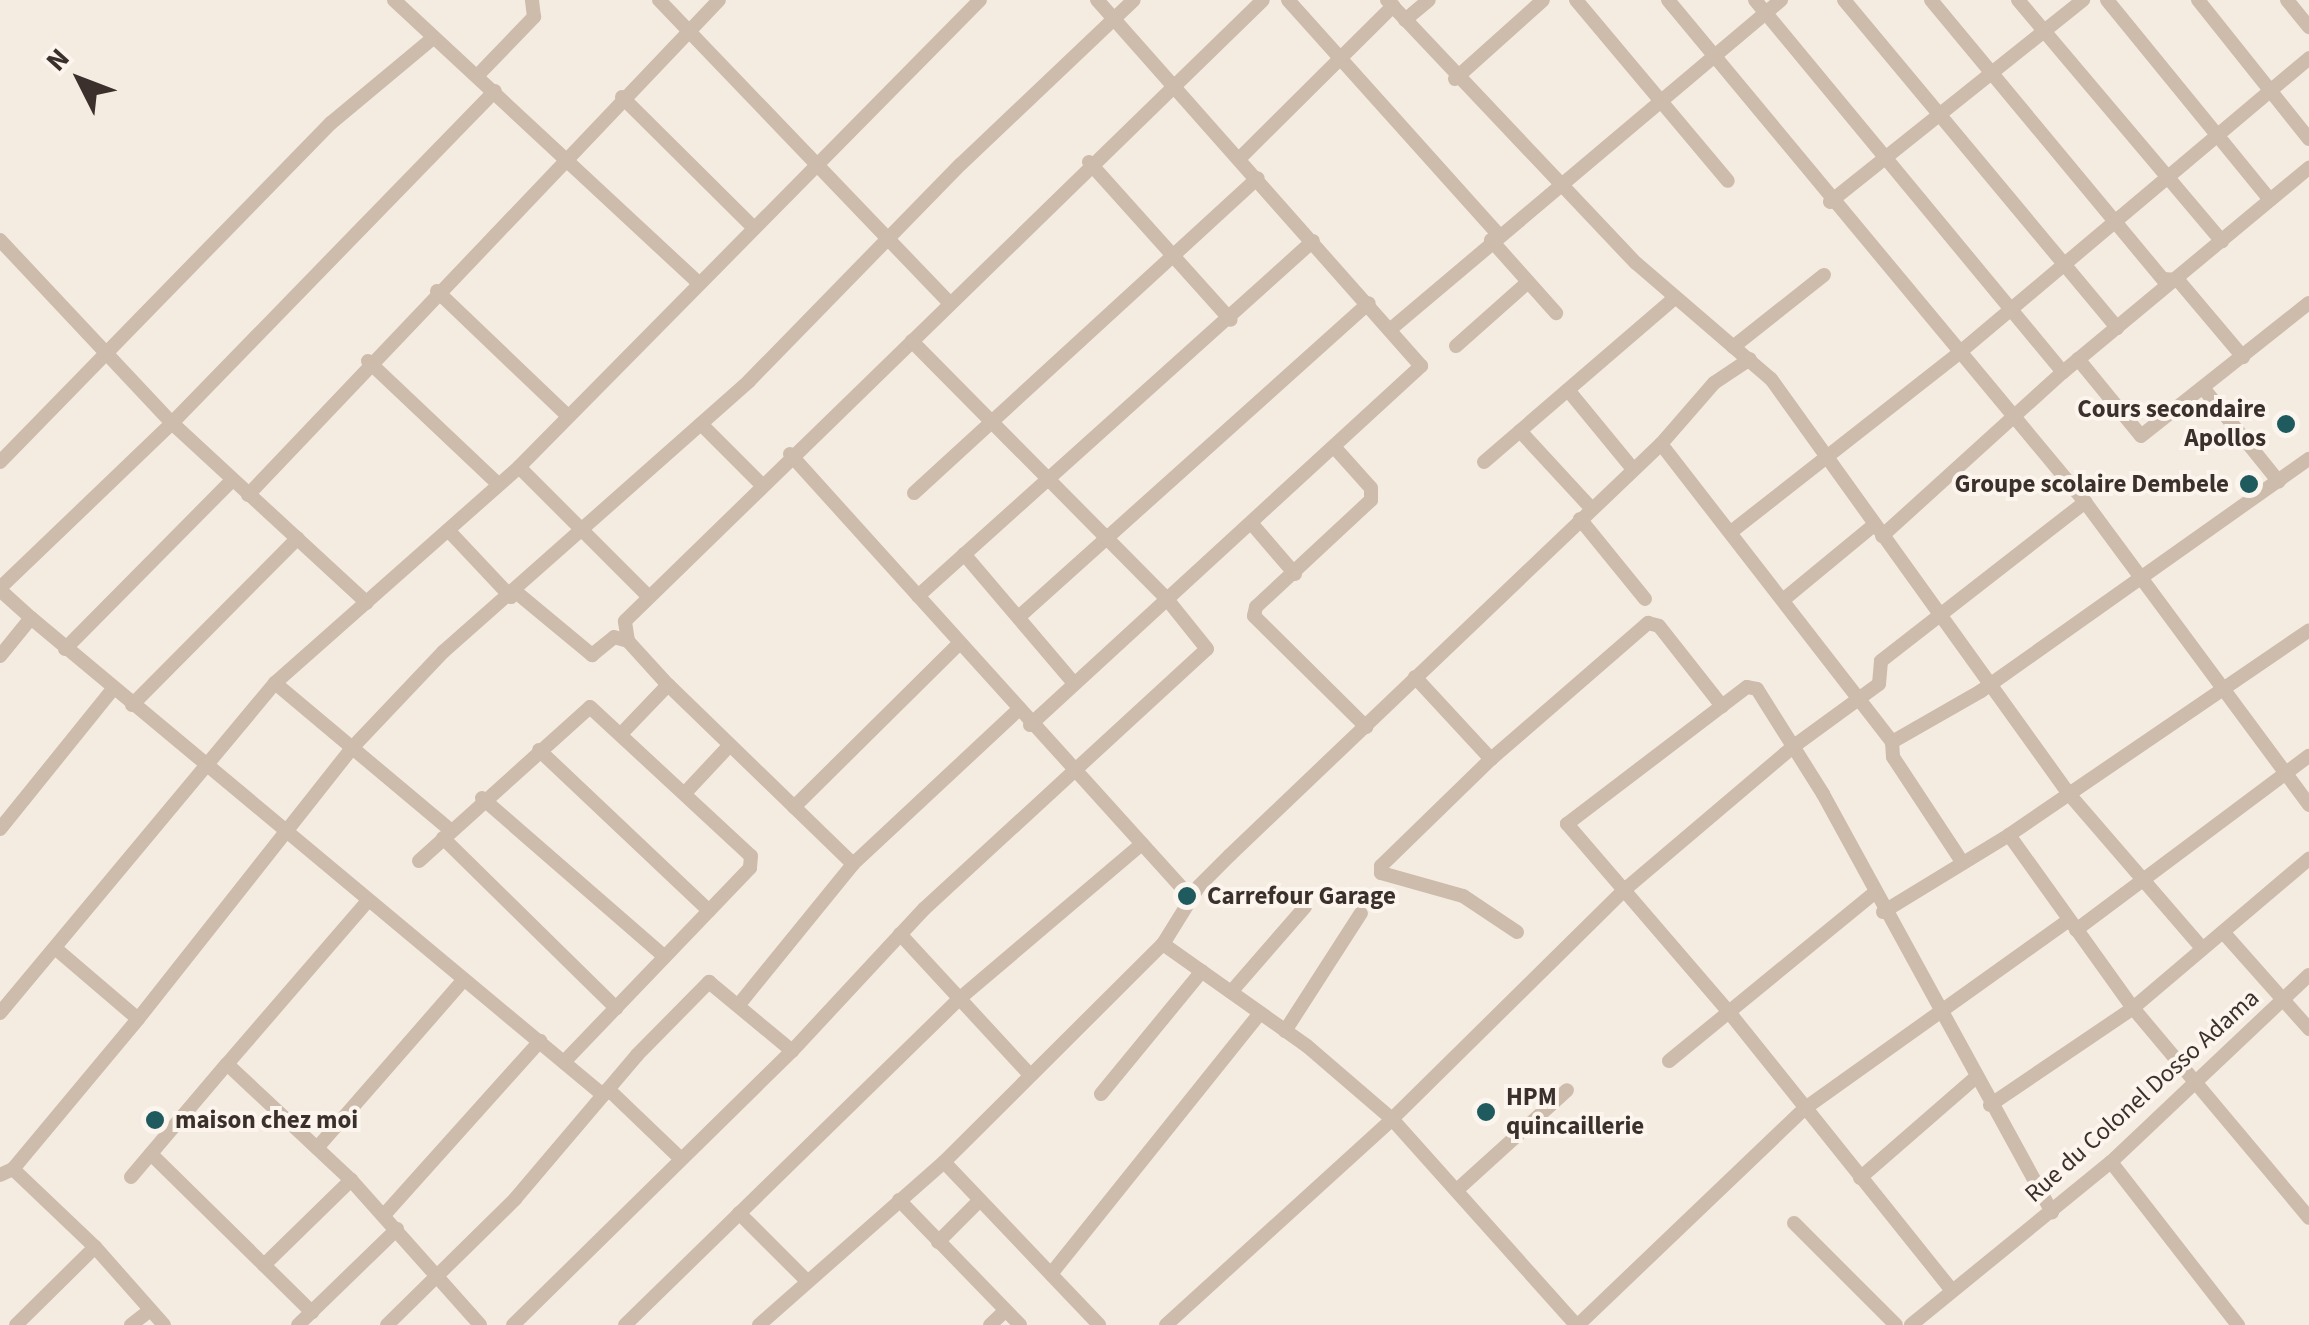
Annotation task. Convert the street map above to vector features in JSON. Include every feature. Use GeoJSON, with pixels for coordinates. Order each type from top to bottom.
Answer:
{"type":"FeatureCollection","features":[{"type":"Feature","properties":{"kind":"street"},"geometry":{"type":"LineString","coordinates":[[394,0],[565,154],[699,284]]}},
{"type":"Feature","properties":{"kind":"street"},"geometry":{"type":"LineString","coordinates":[[478,75],[534,17],[532,0]]}},
{"type":"Feature","properties":{"kind":"street"},"geometry":{"type":"LineString","coordinates":[[660,0],[949,302]]}},
{"type":"Feature","properties":{"kind":"street"},"geometry":{"type":"LineString","coordinates":[[248,495],[368,361],[718,0]]}},
{"type":"Feature","properties":{"kind":"street"},"geometry":{"type":"LineString","coordinates":[[0,1013],[275,682],[519,467],[980,0]]}},
{"type":"Feature","properties":{"kind":"street"},"geometry":{"type":"LineString","coordinates":[[1030,725],[1073,682],[1336,449],[1421,366],[1392,328],[1097,0]]}},
{"type":"Feature","properties":{"kind":"street"},"geometry":{"type":"LineString","coordinates":[[164,1325],[95,1248],[7,1172],[138,1018],[351,749],[444,652],[514,594],[701,424],[1134,0]]}},
{"type":"Feature","properties":{"kind":"street"},"geometry":{"type":"LineString","coordinates":[[853,864],[668,686],[628,641],[624,621],[646,594],[912,340],[1089,162],[1262,0]]}},
{"type":"Feature","properties":{"kind":"street"},"geometry":{"type":"LineString","coordinates":[[1288,0],[1340,56],[1556,313]]}},
{"type":"Feature","properties":{"kind":"street"},"geometry":{"type":"LineString","coordinates":[[1405,20],[1429,0]]}},
{"type":"Feature","properties":{"kind":"street"},"geometry":{"type":"LineString","coordinates":[[1455,78],[1543,0]]}},
{"type":"Feature","properties":{"kind":"street"},"geometry":{"type":"LineString","coordinates":[[1576,0],[1728,181]]}},
{"type":"Feature","properties":{"kind":"street"},"geometry":{"type":"LineString","coordinates":[[1668,0],[1830,202],[2085,502],[2221,692],[2309,805]]}},
{"type":"Feature","properties":{"kind":"street"},"geometry":{"type":"LineString","coordinates":[[1755,0],[2063,372]]}},
{"type":"Feature","properties":{"kind":"street"},"geometry":{"type":"LineString","coordinates":[[1392,328],[1494,237],[1782,0]]}},
{"type":"Feature","properties":{"kind":"street"},"geometry":{"type":"LineString","coordinates":[[1844,0],[2059,265],[2116,328]]}},
{"type":"Feature","properties":{"kind":"street"},"geometry":{"type":"LineString","coordinates":[[1931,0],[2163,278],[2178,280],[2243,357]]}},
{"type":"Feature","properties":{"kind":"street"},"geometry":{"type":"LineString","coordinates":[[2018,0],[2222,242]]}},
{"type":"Feature","properties":{"kind":"street"},"geometry":{"type":"LineString","coordinates":[[1830,202],[2083,0]]}},
{"type":"Feature","properties":{"kind":"street"},"geometry":{"type":"LineString","coordinates":[[2107,0],[2270,200]]}},
{"type":"Feature","properties":{"kind":"street"},"geometry":{"type":"LineString","coordinates":[[2198,0],[2309,139]]}},
{"type":"Feature","properties":{"kind":"street"},"geometry":{"type":"LineString","coordinates":[[2287,0],[2309,28]]}},
{"type":"Feature","properties":{"kind":"street"},"geometry":{"type":"LineString","coordinates":[[1240,158],[1390,3],[1455,78],[1559,185],[1675,298],[1750,359],[1789,402],[1825,460],[1942,612],[2069,794],[2202,948]]}},
{"type":"Feature","properties":{"kind":"street"},"geometry":{"type":"LineString","coordinates":[[0,462],[331,123],[433,38]]}},
{"type":"Feature","properties":{"kind":"street"},"geometry":{"type":"LineString","coordinates":[[1731,532],[1959,352],[2309,58]]}},
{"type":"Feature","properties":{"kind":"street"},"geometry":{"type":"LineString","coordinates":[[495,91],[172,423],[0,589],[112,690],[461,983],[606,1092],[681,1159]]}},
{"type":"Feature","properties":{"kind":"street"},"geometry":{"type":"LineString","coordinates":[[622,98],[754,228]]}},
{"type":"Feature","properties":{"kind":"street"},"geometry":{"type":"LineString","coordinates":[[1089,162],[1232,320]]}},
{"type":"Feature","properties":{"kind":"street"},"geometry":{"type":"LineString","coordinates":[[1783,600],[1878,530],[2309,168]]}},
{"type":"Feature","properties":{"kind":"street"},"geometry":{"type":"LineString","coordinates":[[914,493],[1258,178]]}},
{"type":"Feature","properties":{"kind":"street"},"geometry":{"type":"LineString","coordinates":[[0,240],[172,423],[367,603]]}},
{"type":"Feature","properties":{"kind":"street"},"geometry":{"type":"LineString","coordinates":[[918,596],[1046,479],[1232,320],[1313,241]]}},
{"type":"Feature","properties":{"kind":"street"},"geometry":{"type":"LineString","coordinates":[[1733,347],[1824,275]]}},
{"type":"Feature","properties":{"kind":"street"},"geometry":{"type":"LineString","coordinates":[[1456,346],[1528,282]]}},
{"type":"Feature","properties":{"kind":"street"},"geometry":{"type":"LineString","coordinates":[[436,291],[568,416]]}},
{"type":"Feature","properties":{"kind":"street"},"geometry":{"type":"LineString","coordinates":[[1484,462],[1675,298]]}},
{"type":"Feature","properties":{"kind":"street"},"geometry":{"type":"LineString","coordinates":[[1021,615],[1110,541],[1369,303]]}},
{"type":"Feature","properties":{"kind":"street"},"geometry":{"type":"LineString","coordinates":[[2078,359],[2140,436],[2309,304]]}},
{"type":"Feature","properties":{"kind":"street"},"geometry":{"type":"LineString","coordinates":[[513,1325],[792,1050],[900,934],[1207,649],[1167,599],[912,340]]}},
{"type":"Feature","properties":{"kind":"street"},"geometry":{"type":"LineString","coordinates":[[759,1325],[944,1162],[1163,944],[1191,898],[1415,677],[1661,444],[1714,383],[1750,359]]}},
{"type":"Feature","properties":{"kind":"street"},"geometry":{"type":"LineString","coordinates":[[368,361],[498,484]]}},
{"type":"Feature","properties":{"kind":"street"},"geometry":{"type":"LineString","coordinates":[[2204,389],[2279,482]]}},
{"type":"Feature","properties":{"kind":"street"},"geometry":{"type":"LineString","coordinates":[[1568,390],[1632,468]]}},
{"type":"Feature","properties":{"kind":"street"},"geometry":{"type":"LineString","coordinates":[[701,424],[760,484]]}},
{"type":"Feature","properties":{"kind":"street"},"geometry":{"type":"LineString","coordinates":[[1520,431],[1592,508]]}},
{"type":"Feature","properties":{"kind":"street"},"geometry":{"type":"LineString","coordinates":[[1661,444],[1892,742],[1892,758],[1964,863]]}},
{"type":"Feature","properties":{"kind":"street"},"geometry":{"type":"LineString","coordinates":[[1336,449],[1373,494],[1295,574],[1256,607],[1254,616],[1366,727]]}},
{"type":"Feature","properties":{"kind":"street"},"geometry":{"type":"LineString","coordinates":[[790,454],[1017,711],[1191,898]]}},
{"type":"Feature","properties":{"kind":"street"},"geometry":{"type":"LineString","coordinates":[[1892,742],[1992,684],[2142,582],[2309,459]]}},
{"type":"Feature","properties":{"kind":"street"},"geometry":{"type":"LineString","coordinates":[[519,467],[646,594]]}},
{"type":"Feature","properties":{"kind":"street"},"geometry":{"type":"LineString","coordinates":[[65,649],[232,481]]}},
{"type":"Feature","properties":{"kind":"street"},"geometry":{"type":"LineString","coordinates":[[1166,1325],[1392,1119],[1623,891],[1794,746],[1882,680],[1881,660],[2085,502]]}},
{"type":"Feature","properties":{"kind":"street"},"geometry":{"type":"LineString","coordinates":[[1580,519],[1646,598]]}},
{"type":"Feature","properties":{"kind":"street"},"geometry":{"type":"LineString","coordinates":[[1252,524],[1295,574]]}},
{"type":"Feature","properties":{"kind":"street"},"geometry":{"type":"LineString","coordinates":[[448,530],[514,594],[592,655],[614,637],[628,641]]}},
{"type":"Feature","properties":{"kind":"street"},"geometry":{"type":"LineString","coordinates":[[132,705],[298,538]]}},
{"type":"Feature","properties":{"kind":"street"},"geometry":{"type":"LineString","coordinates":[[964,554],[1021,615],[1073,682]]}},
{"type":"Feature","properties":{"kind":"street"},"geometry":{"type":"LineString","coordinates":[[0,656],[31,618]]}},
{"type":"Feature","properties":{"kind":"street"},"geometry":{"type":"LineString","coordinates":[[1517,932],[1463,896],[1379,870],[1491,759],[1648,624],[1659,626],[1722,706]]}},
{"type":"Feature","properties":{"kind":"street"},"geometry":{"type":"LineString","coordinates":[[1883,912],[2009,835],[2309,630]]}},
{"type":"Feature","properties":{"kind":"street"},"geometry":{"type":"LineString","coordinates":[[794,807],[959,644]]}},
{"type":"Feature","properties":{"kind":"street"},"geometry":{"type":"LineString","coordinates":[[1415,677],[1491,759]]}},
{"type":"Feature","properties":{"kind":"street"},"geometry":{"type":"LineString","coordinates":[[275,682],[446,834],[616,1008]]}},
{"type":"Feature","properties":{"kind":"street"},"geometry":{"type":"LineString","coordinates":[[620,734],[668,686]]}},
{"type":"Feature","properties":{"kind":"street"},"geometry":{"type":"LineString","coordinates":[[1950,1288],[1804,1110],[1728,1010],[1567,824],[1752,686],[1794,746],[2052,1212]]}},
{"type":"Feature","properties":{"kind":"street"},"geometry":{"type":"LineString","coordinates":[[0,829],[112,690]]}},
{"type":"Feature","properties":{"kind":"street"},"geometry":{"type":"LineString","coordinates":[[419,861],[482,798],[590,707],[751,856],[750,868],[564,1062]]}},
{"type":"Feature","properties":{"kind":"street"},"geometry":{"type":"LineString","coordinates":[[740,1002],[853,864],[1017,711]]}},
{"type":"Feature","properties":{"kind":"street"},"geometry":{"type":"LineString","coordinates":[[684,794],[729,746]]}},
{"type":"Feature","properties":{"kind":"street"},"geometry":{"type":"LineString","coordinates":[[539,750],[709,911]]}},
{"type":"Feature","properties":{"kind":"street"},"geometry":{"type":"LineString","coordinates":[[1163,944],[1286,1031],[1392,1119],[1577,1325],[1804,1110],[1940,1009],[2144,880],[2309,756]]}},
{"type":"Feature","properties":{"kind":"street"},"geometry":{"type":"LineString","coordinates":[[482,798],[665,957]]}},
{"type":"Feature","properties":{"kind":"street"},"geometry":{"type":"LineString","coordinates":[[2009,835],[2132,1008],[2309,1218]]}},
{"type":"Feature","properties":{"kind":"street"},"geometry":{"type":"LineString","coordinates":[[625,1325],[959,999],[1142,844]]}},
{"type":"Feature","properties":{"kind":"street"},"geometry":{"type":"LineString","coordinates":[[1990,1105],[2132,1008],[2309,859]]}},
{"type":"Feature","properties":{"kind":"street"},"geometry":{"type":"LineString","coordinates":[[1669,1060],[1874,893]]}},
{"type":"Feature","properties":{"kind":"street"},"geometry":{"type":"LineString","coordinates":[[131,1177],[366,902]]}},
{"type":"Feature","properties":{"kind":"street"},"geometry":{"type":"LineString","coordinates":[[1231,992],[1305,907]]}},
{"type":"Feature","properties":{"kind":"street"},"geometry":{"type":"LineString","coordinates":[[1286,1031],[1361,913]]}},
{"type":"Feature","properties":{"kind":"street"},"geometry":{"type":"LineString","coordinates":[[2223,932],[2309,1029]]}},
{"type":"Feature","properties":{"kind":"street"},"geometry":{"type":"LineString","coordinates":[[900,934],[1030,1075]]}},
{"type":"Feature","properties":{"kind":"street"},"geometry":{"type":"LineString","coordinates":[[56,948],[138,1018]]}},
{"type":"Feature","properties":{"kind":"street"},"geometry":{"type":"LineString","coordinates":[[1101,1094],[1202,971]]}},
{"type":"Feature","properties":{"kind":"street","name":"Rue du Colonel Dosso Adama"},"geometry":{"type":"LineString","coordinates":[[1911,1325],[1950,1288],[2052,1212],[2111,1162],[2309,975]]}},
{"type":"Feature","properties":{"kind":"street"},"geometry":{"type":"LineString","coordinates":[[387,1325],[441,1276],[710,982],[740,1002],[792,1050]]}},
{"type":"Feature","properties":{"kind":"street"},"geometry":{"type":"LineString","coordinates":[[317,1148],[461,983]]}},
{"type":"Feature","properties":{"kind":"street"},"geometry":{"type":"LineString","coordinates":[[1051,1274],[1260,1013]]}},
{"type":"Feature","properties":{"kind":"street"},"geometry":{"type":"LineString","coordinates":[[384,1216],[540,1041]]}},
{"type":"Feature","properties":{"kind":"street"},"geometry":{"type":"LineString","coordinates":[[227,1064],[351,1180],[441,1276],[480,1325]]}},
{"type":"Feature","properties":{"kind":"street"},"geometry":{"type":"LineString","coordinates":[[1860,1178],[1975,1078]]}},
{"type":"Feature","properties":{"kind":"street"},"geometry":{"type":"LineString","coordinates":[[1458,1189],[1567,1090]]}},
{"type":"Feature","properties":{"kind":"street"},"geometry":{"type":"LineString","coordinates":[[151,1154],[312,1312]]}},
{"type":"Feature","properties":{"kind":"street"},"geometry":{"type":"LineString","coordinates":[[944,1162],[1099,1325]]}},
{"type":"Feature","properties":{"kind":"street"},"geometry":{"type":"LineString","coordinates":[[2111,1162],[2238,1325]]}},
{"type":"Feature","properties":{"kind":"street"},"geometry":{"type":"LineString","coordinates":[[264,1265],[351,1180]]}},
{"type":"Feature","properties":{"kind":"street"},"geometry":{"type":"LineString","coordinates":[[899,1200],[1020,1325]]}},
{"type":"Feature","properties":{"kind":"street"},"geometry":{"type":"LineString","coordinates":[[938,1242],[980,1200]]}},
{"type":"Feature","properties":{"kind":"street"},"geometry":{"type":"LineString","coordinates":[[739,1214],[806,1281]]}},
{"type":"Feature","properties":{"kind":"street"},"geometry":{"type":"LineString","coordinates":[[1794,1223],[1896,1325]]}},
{"type":"Feature","properties":{"kind":"street"},"geometry":{"type":"LineString","coordinates":[[298,1325],[397,1229]]}},
{"type":"Feature","properties":{"kind":"street"},"geometry":{"type":"LineString","coordinates":[[16,1325],[95,1248]]}},
{"type":"Feature","properties":{"kind":"street"},"geometry":{"type":"LineString","coordinates":[[131,1325],[150,1310]]}},
{"type":"Feature","properties":{"kind":"street"},"geometry":{"type":"LineString","coordinates":[[990,1325],[1004,1310]]}},
{"type":"Feature","properties":{"kind":"place","name":"Cours secondaire Apollos"},"geometry":{"type":"Point","coordinates":[2286,424]}},
{"type":"Feature","properties":{"kind":"place","name":"Groupe scolaire Dembele"},"geometry":{"type":"Point","coordinates":[2249,484]}},
{"type":"Feature","properties":{"kind":"place","name":"Carrefour Garage"},"geometry":{"type":"Point","coordinates":[1187,896]}},
{"type":"Feature","properties":{"kind":"place","name":"HPM quincaillerie"},"geometry":{"type":"Point","coordinates":[1486,1112]}},
{"type":"Feature","properties":{"kind":"place","name":"maison chez moi"},"geometry":{"type":"Point","coordinates":[155,1120]}}]}
